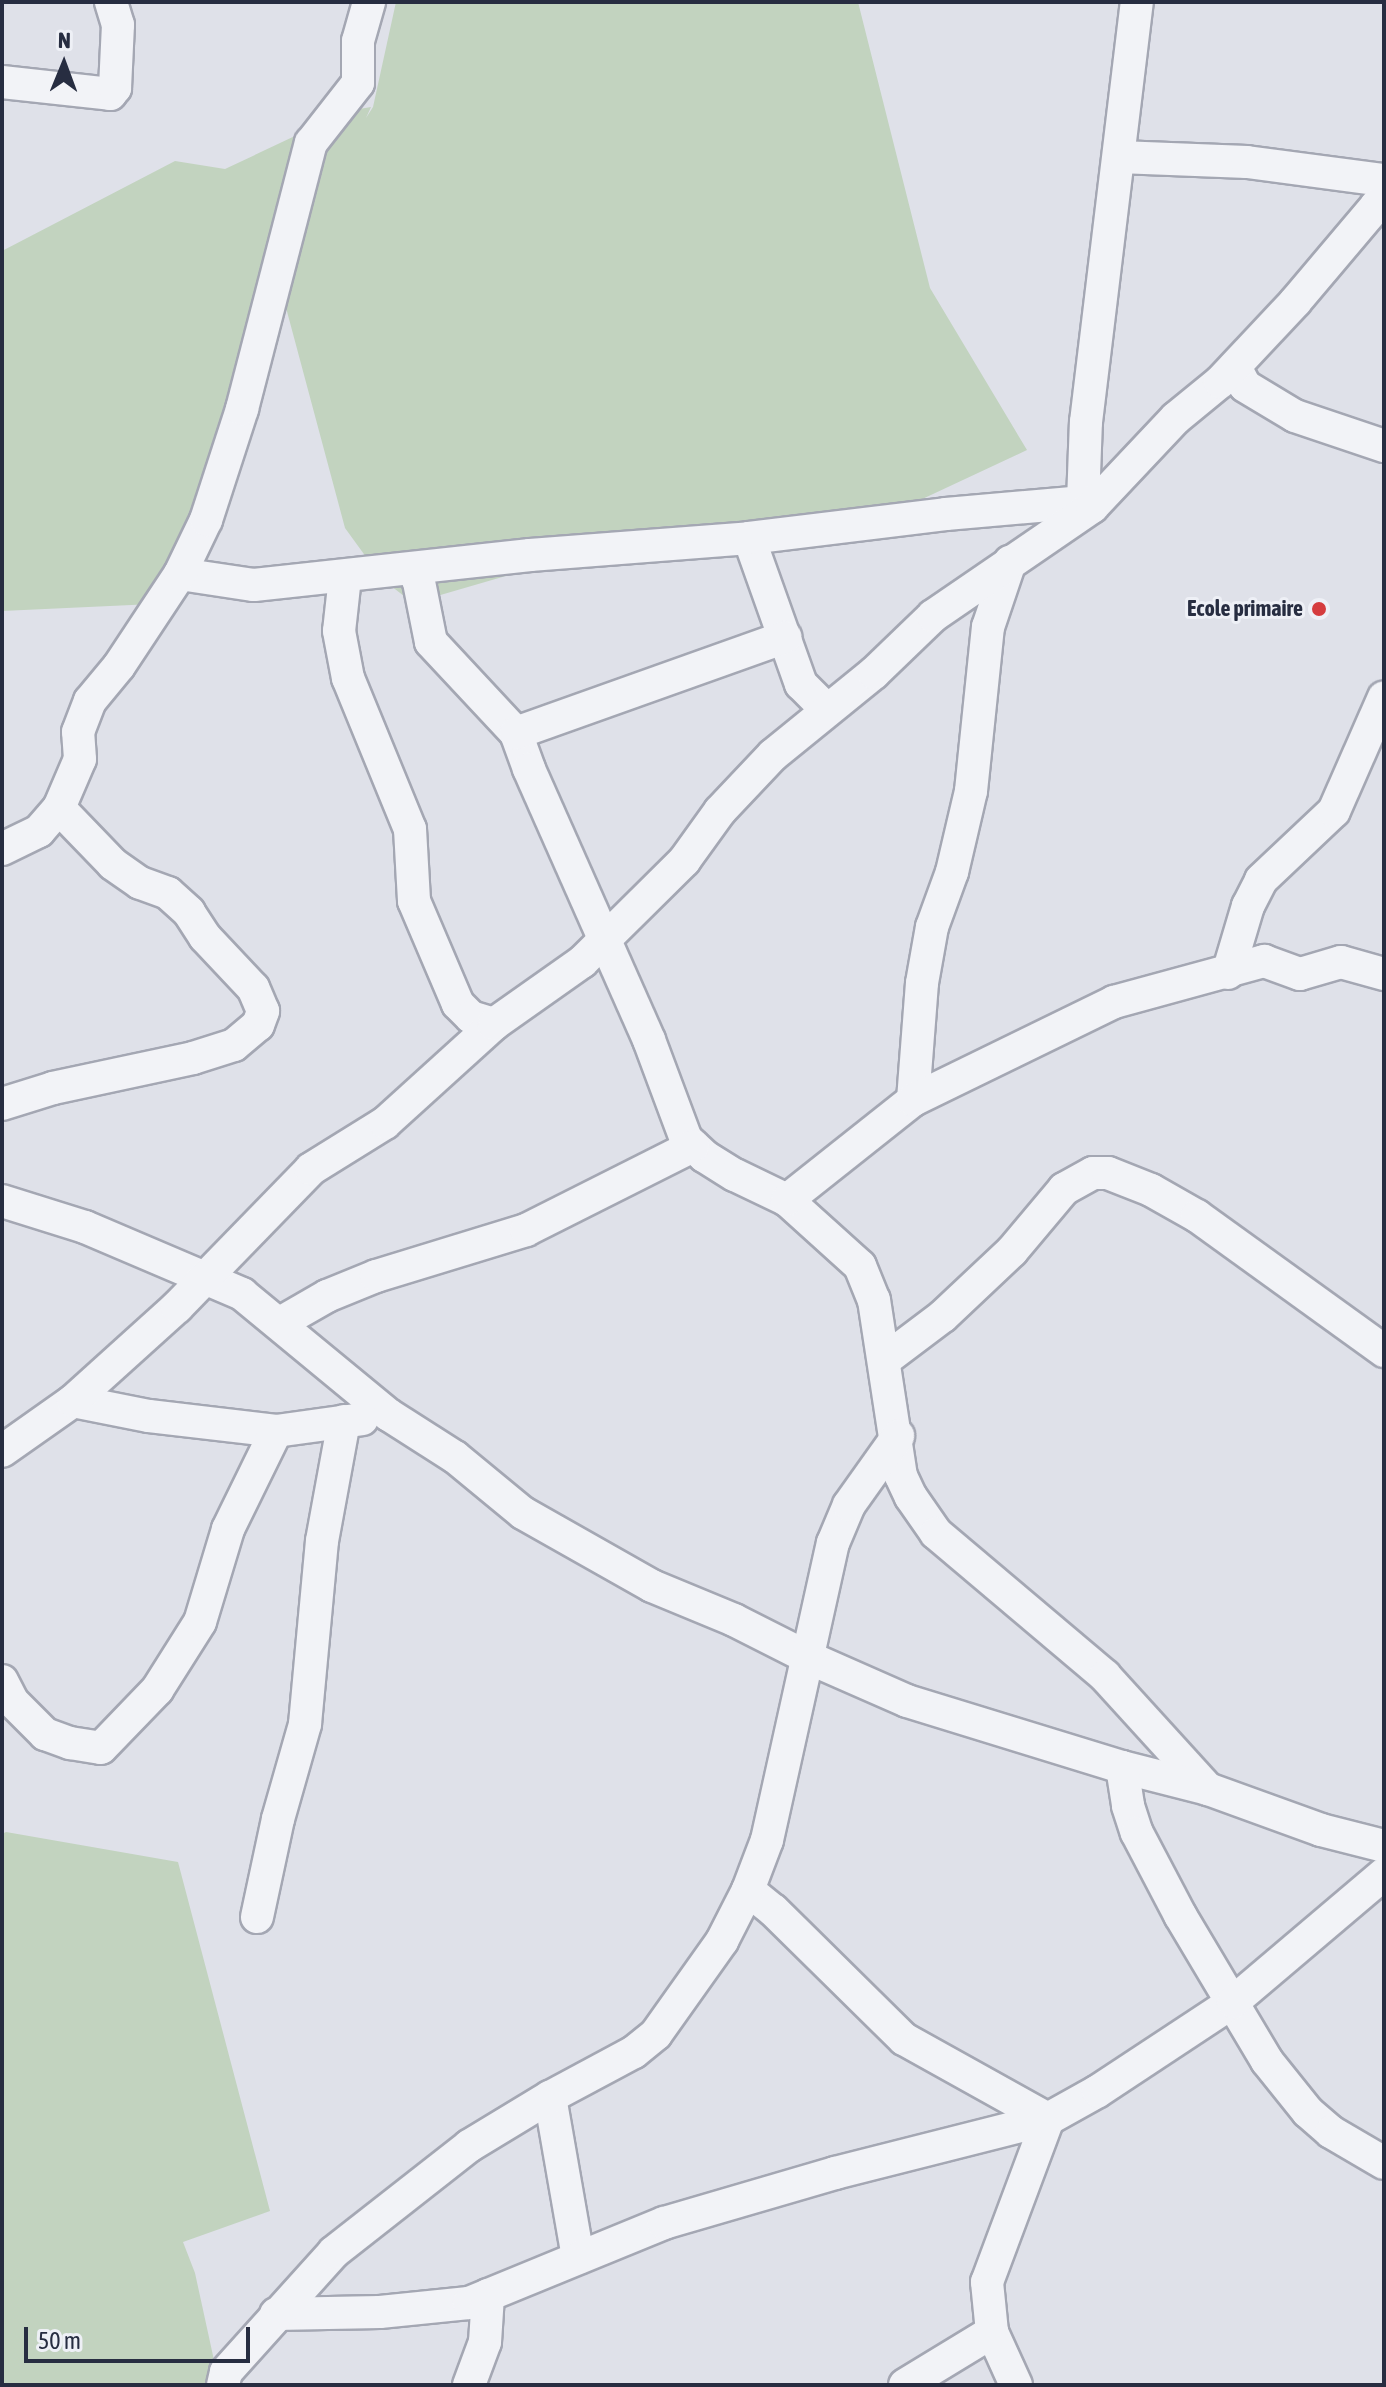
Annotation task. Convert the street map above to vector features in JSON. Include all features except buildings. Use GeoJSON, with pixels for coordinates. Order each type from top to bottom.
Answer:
{"type":"FeatureCollection","features":[{"type":"Feature","properties":{"kind":"street"},"geometry":{"type":"LineString","coordinates":[[2,82],[103,96],[110,94],[115,88],[118,25],[111,2]]}},
{"type":"Feature","properties":{"kind":"street"},"geometry":{"type":"LineString","coordinates":[[2,849],[39,831],[59,808],[80,759],[78,732],[90,701],[119,666],[180,574],[222,476],[311,143],[358,83],[358,41],[369,2]]}},
{"type":"Feature","properties":{"kind":"street"},"geometry":{"type":"LineString","coordinates":[[1088,505],[1086,422],[1137,2]]}},
{"type":"Feature","properties":{"kind":"street"},"geometry":{"type":"LineString","coordinates":[[2,1451],[73,1401],[209,1277],[311,1169],[385,1123],[494,1024],[582,962],[684,861],[720,811],[773,755],[874,673],[933,616],[1088,505],[1176,418],[1235,367],[1295,302],[1382,194],[1247,162],[1119,157]]}},
{"type":"Feature","properties":{"kind":"street"},"geometry":{"type":"LineString","coordinates":[[1235,367],[1245,386],[1295,416],[1384,446]]}},
{"type":"Feature","properties":{"kind":"street"},"geometry":{"type":"LineString","coordinates":[[180,574],[254,585],[530,555],[749,538],[1088,505]]}},
{"type":"Feature","properties":{"kind":"street"},"geometry":{"type":"LineString","coordinates":[[749,538],[801,684],[827,710]]}},
{"type":"Feature","properties":{"kind":"street"},"geometry":{"type":"LineString","coordinates":[[913,1100],[922,983],[932,927],[952,872],[971,791],[988,627],[1010,562]]}},
{"type":"Feature","properties":{"kind":"street"},"geometry":{"type":"LineString","coordinates":[[413,570],[419,582],[431,642],[516,733],[649,1040],[686,1139],[735,1175],[787,1200],[860,1266],[874,1300],[898,1436],[901,1476],[911,1497],[936,1533],[1105,1676],[1208,1789]]}},
{"type":"Feature","properties":{"kind":"street"},"geometry":{"type":"LineString","coordinates":[[345,577],[339,631],[348,678],[410,829],[414,901],[458,1004],[471,1017],[494,1024]]}},
{"type":"Feature","properties":{"kind":"street"},"geometry":{"type":"LineString","coordinates":[[516,733],[785,637]]}},
{"type":"Feature","properties":{"kind":"street"},"geometry":{"type":"LineString","coordinates":[[1228,973],[1248,906],[1261,880],[1334,811],[1384,697]]}},
{"type":"Feature","properties":{"kind":"street"},"geometry":{"type":"LineString","coordinates":[[2,1104],[234,1045],[258,1025],[263,1011],[253,988],[205,937],[189,912],[168,893],[140,883],[113,864],[59,808]]}},
{"type":"Feature","properties":{"kind":"street"},"geometry":{"type":"LineString","coordinates":[[787,1200],[913,1100],[1114,1002],[1264,961],[1300,974],[1341,962],[1384,974]]}},
{"type":"Feature","properties":{"kind":"street"},"geometry":{"type":"LineString","coordinates":[[280,1323],[327,1296],[376,1276],[526,1230],[693,1146]]}},
{"type":"Feature","properties":{"kind":"street"},"geometry":{"type":"LineString","coordinates":[[886,1359],[943,1316],[1012,1251],[1064,1189],[1093,1173],[1108,1173],[1151,1190],[1197,1216],[1384,1351]]}},
{"type":"Feature","properties":{"kind":"street"},"geometry":{"type":"LineString","coordinates":[[2,1201],[85,1227],[172,1266],[209,1277],[242,1294],[389,1415],[455,1457],[523,1513],[652,1586],[734,1620],[807,1657],[907,1701],[1122,1767],[1208,1789],[1321,1830],[1384,1846]]}},
{"type":"Feature","properties":{"kind":"street"},"geometry":{"type":"LineString","coordinates":[[73,1401],[149,1416],[276,1431],[389,1415]]}},
{"type":"Feature","properties":{"kind":"street"},"geometry":{"type":"LineString","coordinates":[[257,1917],[278,1819],[305,1724],[322,1541],[344,1421]]}},
{"type":"Feature","properties":{"kind":"street"},"geometry":{"type":"LineString","coordinates":[[2,1681],[12,1701],[45,1734],[70,1743],[101,1748],[157,1690],[200,1622],[228,1529],[276,1431]]}},
{"type":"Feature","properties":{"kind":"street"},"geometry":{"type":"LineString","coordinates":[[223,2385],[226,2372],[334,2252],[469,2146],[550,2097],[634,2052],[656,2034],[722,1941],[748,1890],[767,1840],[833,1543],[849,1505],[898,1436]]}},
{"type":"Feature","properties":{"kind":"street"},"geometry":{"type":"LineString","coordinates":[[1122,1767],[1128,1806],[1137,1833],[1180,1915],[1267,2061],[1308,2112],[1331,2132],[1384,2163]]}},
{"type":"Feature","properties":{"kind":"street"},"geometry":{"type":"LineString","coordinates":[[276,2314],[441,2307],[488,2295],[664,2223],[725,2204],[1048,2119],[1098,2091],[1233,2002],[1384,1874]]}},
{"type":"Feature","properties":{"kind":"street"},"geometry":{"type":"LineString","coordinates":[[748,1890],[773,1910],[904,2039],[1048,2119]]}},
{"type":"Feature","properties":{"kind":"street"},"geometry":{"type":"LineString","coordinates":[[550,2097],[578,2258]]}},
{"type":"Feature","properties":{"kind":"street"},"geometry":{"type":"LineString","coordinates":[[1016,2385],[992,2332],[987,2282],[1048,2119]]}},
{"type":"Feature","properties":{"kind":"street"},"geometry":{"type":"LineString","coordinates":[[469,2385],[485,2342],[488,2295]]}},
{"type":"Feature","properties":{"kind":"street"},"geometry":{"type":"LineString","coordinates":[[905,2385],[992,2332]]}},
{"type":"Feature","properties":{"kind":"green space"},"geometry":{"type":"Polygon","coordinates":[[[396,2],[858,2],[930,288],[1027,450],[854,531],[575,556],[413,603],[382,579],[345,528],[285,304],[245,385],[153,604],[2,611],[2,251],[175,161],[225,169],[348,111],[371,107],[366,118],[373,107],[396,2]]]}},
{"type":"Feature","properties":{"kind":"green space"},"geometry":{"type":"Polygon","coordinates":[[[6,1832],[178,1862],[270,2211],[183,2242],[195,2273],[217,2374],[205,2385],[2,2385],[2,1834],[6,1832]]]}},
{"type":"Feature","properties":{"kind":"place","name":"Ecole primaire"},"geometry":{"type":"Point","coordinates":[1319,609]}}]}
